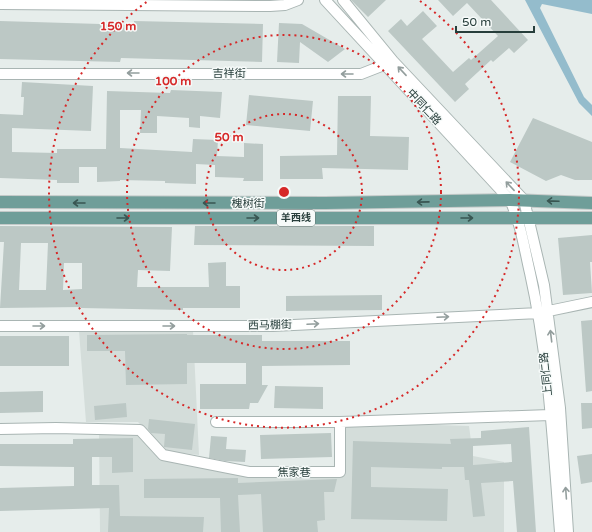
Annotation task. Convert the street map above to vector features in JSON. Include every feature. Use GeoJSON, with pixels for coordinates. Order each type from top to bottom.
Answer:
{"type":"FeatureCollection","features":[{"type":"Feature","properties":{"kind":"main road","name":"槐树街"},"geometry":{"type":"LineString","coordinates":[[0,202],[326,203],[524,200],[592,203]]}},
{"type":"Feature","properties":{"kind":"main road","name":"槐树街"},"geometry":{"type":"LineString","coordinates":[[0,218],[592,218]]}},
{"type":"Feature","properties":{"kind":"street"},"geometry":{"type":"LineString","coordinates":[[0,4],[270,6],[285,5],[298,0]]}},
{"type":"Feature","properties":{"kind":"street","name":"中同仁路"},"geometry":{"type":"LineString","coordinates":[[325,0],[510,200],[523,218]]}},
{"type":"Feature","properties":{"kind":"street"},"geometry":{"type":"LineString","coordinates":[[343,0],[393,61],[524,200],[523,218]]}},
{"type":"Feature","properties":{"kind":"street","name":"吉祥街"},"geometry":{"type":"LineString","coordinates":[[0,74],[361,74],[384,65]]}},
{"type":"Feature","properties":{"kind":"street","name":"上同仁路"},"geometry":{"type":"LineString","coordinates":[[523,218],[543,312],[560,532]]}},
{"type":"Feature","properties":{"kind":"street","name":"西马棚街"},"geometry":{"type":"LineString","coordinates":[[0,326],[273,326],[543,312],[592,302]]}},
{"type":"Feature","properties":{"kind":"street"},"geometry":{"type":"LineString","coordinates":[[543,312],[560,408],[568,532]]}},
{"type":"Feature","properties":{"kind":"street"},"geometry":{"type":"LineString","coordinates":[[216,422],[340,422],[550,415]]}},
{"type":"Feature","properties":{"kind":"street","name":"焦家巷"},"geometry":{"type":"LineString","coordinates":[[0,429],[56,428],[140,430],[162,455],[248,472],[340,472],[340,422]]}},
{"type":"Feature","properties":{"kind":"shaded area"},"geometry":{"type":"Polygon","coordinates":[[[193,330],[199,455],[166,451],[138,422],[86,422],[79,331],[193,330]]]}},
{"type":"Feature","properties":{"kind":"shaded area"},"geometry":{"type":"Polygon","coordinates":[[[340,422],[469,426],[473,456],[504,462],[504,532],[100,532],[99,429],[140,430],[163,455],[249,472],[339,472],[340,422]]]}},
{"type":"Feature","properties":{"kind":"water"},"geometry":{"type":"Polygon","coordinates":[[[525,0],[592,0],[592,14],[542,4],[540,8],[584,97],[592,105],[592,116],[579,103],[525,0]]]}},
{"type":"Feature","properties":{"kind":"building"},"geometry":{"type":"Polygon","coordinates":[[[351,0],[386,0],[368,17],[351,0]]]}},
{"type":"Feature","properties":{"kind":"building"},"geometry":{"type":"Polygon","coordinates":[[[438,0],[491,0],[528,40],[514,53],[509,48],[493,62],[491,60],[465,84],[469,89],[455,102],[388,31],[401,19],[407,26],[423,11],[437,26],[422,39],[453,72],[469,58],[471,60],[498,36],[467,3],[453,16],[438,0]]]}},
{"type":"Feature","properties":{"kind":"building"},"geometry":{"type":"Polygon","coordinates":[[[0,21],[134,25],[134,21],[263,24],[262,62],[121,58],[120,62],[0,59],[0,21]]]}},
{"type":"Feature","properties":{"kind":"building"},"geometry":{"type":"Polygon","coordinates":[[[279,23],[302,24],[345,49],[328,62],[300,42],[299,63],[277,62],[279,23]]]}},
{"type":"Feature","properties":{"kind":"building"},"geometry":{"type":"Polygon","coordinates":[[[22,82],[93,86],[91,131],[12,128],[12,152],[57,153],[57,149],[106,149],[107,91],[170,93],[171,90],[222,92],[220,118],[200,116],[200,128],[189,127],[189,118],[157,116],[157,133],[140,133],[141,110],[120,110],[120,148],[192,152],[193,139],[218,140],[217,156],[244,157],[244,143],[263,144],[263,181],[243,181],[244,178],[215,177],[215,165],[196,164],[196,184],[165,183],[165,181],[120,180],[97,182],[97,167],[79,167],[79,183],[57,183],[57,180],[0,178],[0,114],[23,115],[24,97],[21,97],[22,82]]]}},
{"type":"Feature","properties":{"kind":"building"},"geometry":{"type":"Polygon","coordinates":[[[249,95],[313,101],[310,131],[246,125],[249,95]]]}},
{"type":"Feature","properties":{"kind":"building"},"geometry":{"type":"Polygon","coordinates":[[[338,96],[371,96],[370,136],[409,137],[408,170],[322,168],[323,179],[280,179],[280,156],[337,155],[338,96]]]}},
{"type":"Feature","properties":{"kind":"building"},"geometry":{"type":"Polygon","coordinates":[[[533,118],[592,142],[592,180],[575,180],[561,175],[546,181],[510,162],[533,118]]]}},
{"type":"Feature","properties":{"kind":"building"},"geometry":{"type":"Polygon","coordinates":[[[0,226],[172,227],[170,271],[138,270],[137,287],[209,287],[208,263],[226,262],[226,286],[240,286],[240,308],[183,308],[183,310],[81,307],[0,308],[4,242],[0,242],[0,226]],[[21,243],[19,290],[46,290],[48,243],[21,243]],[[64,263],[63,290],[82,289],[82,263],[64,263]]]}},
{"type":"Feature","properties":{"kind":"building"},"geometry":{"type":"Polygon","coordinates":[[[195,226],[374,226],[374,246],[194,245],[195,226]]]}},
{"type":"Feature","properties":{"kind":"building"},"geometry":{"type":"Polygon","coordinates":[[[592,235],[592,262],[590,262],[592,293],[563,295],[558,238],[592,235]]]}},
{"type":"Feature","properties":{"kind":"building"},"geometry":{"type":"Polygon","coordinates":[[[382,295],[382,310],[286,311],[286,296],[382,295]]]}},
{"type":"Feature","properties":{"kind":"building"},"geometry":{"type":"Polygon","coordinates":[[[592,320],[592,391],[586,392],[581,321],[592,320]]]}},
{"type":"Feature","properties":{"kind":"building"},"geometry":{"type":"Polygon","coordinates":[[[87,335],[262,335],[262,341],[350,341],[350,365],[262,366],[262,385],[268,385],[258,403],[250,403],[249,409],[200,409],[200,384],[246,384],[246,363],[187,363],[187,384],[126,385],[125,351],[87,351],[87,335]]]}},
{"type":"Feature","properties":{"kind":"building"},"geometry":{"type":"Polygon","coordinates":[[[0,336],[69,336],[69,366],[0,366],[0,336]]]}},
{"type":"Feature","properties":{"kind":"building"},"geometry":{"type":"Polygon","coordinates":[[[275,386],[323,387],[323,409],[274,408],[275,386]]]}},
{"type":"Feature","properties":{"kind":"building"},"geometry":{"type":"Polygon","coordinates":[[[43,391],[43,412],[0,413],[0,392],[43,391]]]}},
{"type":"Feature","properties":{"kind":"building"},"geometry":{"type":"Polygon","coordinates":[[[126,403],[127,417],[95,420],[94,406],[126,403]]]}},
{"type":"Feature","properties":{"kind":"building"},"geometry":{"type":"Polygon","coordinates":[[[581,403],[592,403],[592,428],[582,429],[581,403]]]}},
{"type":"Feature","properties":{"kind":"building"},"geometry":{"type":"Polygon","coordinates":[[[149,419],[195,424],[192,450],[164,447],[165,434],[151,433],[148,429],[149,419]]]}},
{"type":"Feature","properties":{"kind":"building"},"geometry":{"type":"Polygon","coordinates":[[[529,427],[536,532],[517,532],[513,481],[481,483],[485,516],[473,517],[469,480],[465,480],[464,467],[442,467],[442,469],[371,467],[371,487],[448,489],[447,521],[351,519],[353,441],[451,444],[450,439],[481,438],[481,431],[529,427]],[[511,444],[473,446],[473,465],[512,462],[511,444]]]}},
{"type":"Feature","properties":{"kind":"building"},"geometry":{"type":"Polygon","coordinates":[[[331,433],[332,457],[261,459],[260,435],[331,433]]]}},
{"type":"Feature","properties":{"kind":"building"},"geometry":{"type":"Polygon","coordinates":[[[211,436],[227,437],[226,449],[246,450],[245,462],[225,461],[209,458],[211,436]]]}},
{"type":"Feature","properties":{"kind":"building"},"geometry":{"type":"Polygon","coordinates":[[[133,438],[133,472],[112,473],[112,457],[92,457],[92,485],[119,485],[120,516],[204,517],[203,532],[108,532],[109,508],[0,511],[0,488],[74,486],[74,467],[0,466],[0,444],[73,444],[73,439],[133,438]]]}},
{"type":"Feature","properties":{"kind":"building"},"geometry":{"type":"Polygon","coordinates":[[[592,454],[592,482],[581,484],[577,456],[592,454]]]}},
{"type":"Feature","properties":{"kind":"building"},"geometry":{"type":"Polygon","coordinates":[[[238,478],[238,483],[337,479],[334,492],[324,492],[325,520],[317,521],[318,532],[263,532],[261,494],[238,495],[240,532],[221,532],[220,498],[144,498],[144,479],[238,478]]]}}]}
